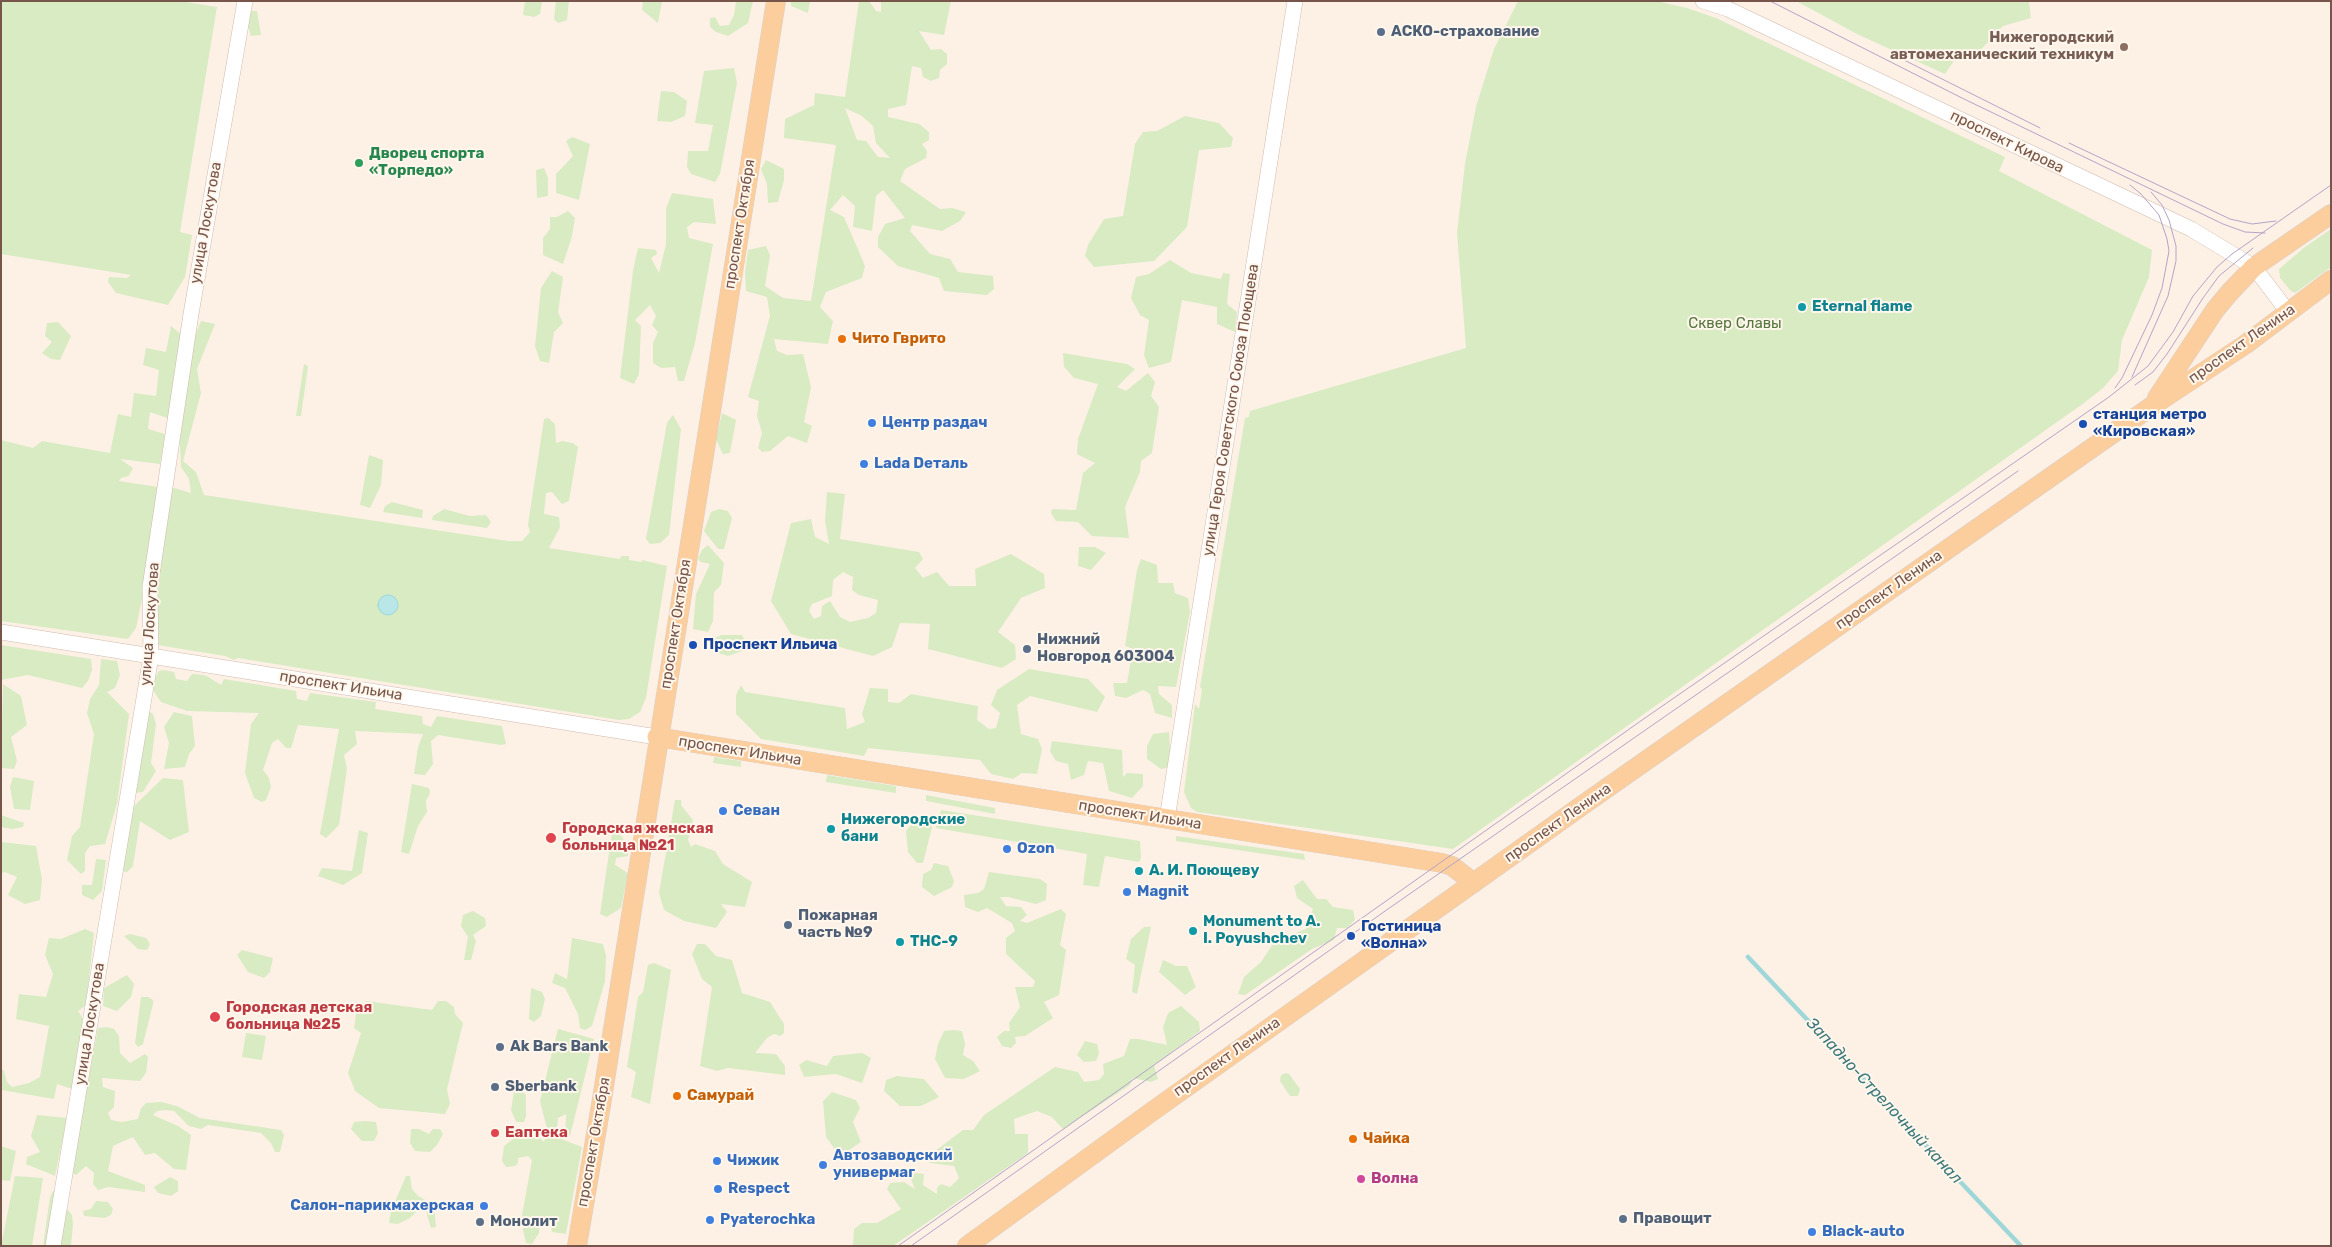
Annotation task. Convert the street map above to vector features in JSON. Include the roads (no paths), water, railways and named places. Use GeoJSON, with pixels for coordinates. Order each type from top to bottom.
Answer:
{"type":"FeatureCollection","features":[{"type":"Feature","properties":{"kind":"main road","name":"проспект Октября"},"geometry":{"type":"LineString","coordinates":[[576,1246],[601,1105],[776,1]]}},
{"type":"Feature","properties":{"kind":"main road","name":"проспект Ленина"},"geometry":{"type":"LineString","coordinates":[[2152,406],[2215,310],[2254,267],[2331,214]]}},
{"type":"Feature","properties":{"kind":"main road","name":"проспект Ленина"},"geometry":{"type":"LineString","coordinates":[[967,1246],[1474,882],[2152,406],[2246,344],[2331,280]]}},
{"type":"Feature","properties":{"kind":"main road","name":"проспект Ильича"},"geometry":{"type":"LineString","coordinates":[[658,737],[1442,863],[1452,866],[1474,882]]}},
{"type":"Feature","properties":{"kind":"street","name":"улица Лоскутова"},"geometry":{"type":"LineString","coordinates":[[53,1246],[151,656],[150,587],[190,314],[245,1]]}},
{"type":"Feature","properties":{"kind":"street","name":"улица Героя Советского Союза Поющева"},"geometry":{"type":"LineString","coordinates":[[1167,819],[1295,1]]}},
{"type":"Feature","properties":{"kind":"street","name":"проспект Кирова"},"geometry":{"type":"LineString","coordinates":[[1704,1],[1728,9],[2191,229],[2254,267],[2288,312]]}},
{"type":"Feature","properties":{"kind":"street","name":"проспект Ильича"},"geometry":{"type":"LineString","coordinates":[[1,632],[658,737]]}},
{"type":"Feature","properties":{"kind":"water"},"geometry":{"type":"Polygon","coordinates":[[[388,595],[395,598],[398,605],[395,612],[388,615],[381,612],[378,605],[381,598],[388,595]]]}},
{"type":"Feature","properties":{"kind":"waterway","name":"Западно-Стрелочный канал"},"geometry":{"type":"LineString","coordinates":[[1748,957],[2021,1246]]}},
{"type":"Feature","properties":{"kind":"tram line"},"geometry":{"type":"LineString","coordinates":[[1770,1],[1962,98],[2223,224],[2245,232],[2265,233]]}},
{"type":"Feature","properties":{"kind":"tram line"},"geometry":{"type":"LineString","coordinates":[[1904,60],[2040,128]]}},
{"type":"Feature","properties":{"kind":"tram line"},"geometry":{"type":"LineString","coordinates":[[2069,143],[2230,219],[2252,224],[2276,221]]}},
{"type":"Feature","properties":{"kind":"tram line"},"geometry":{"type":"LineString","coordinates":[[2115,388],[2122,378],[2152,315],[2162,288],[2169,251],[2159,215],[2141,194],[2130,185]]}},
{"type":"Feature","properties":{"kind":"tram line"},"geometry":{"type":"LineString","coordinates":[[898,1246],[1645,718],[2109,397],[2148,366],[2173,332],[2193,296],[2217,267],[2232,254],[2331,185]]}},
{"type":"Feature","properties":{"kind":"tram line"},"geometry":{"type":"LineString","coordinates":[[2132,377],[2168,296],[2176,261],[2176,246],[2169,220],[2162,205],[2151,192]]}},
{"type":"Feature","properties":{"kind":"tram line"},"geometry":{"type":"LineString","coordinates":[[2135,385],[2153,372],[2167,354],[2219,276],[2253,248]]}},
{"type":"Feature","properties":{"kind":"tram line"},"geometry":{"type":"LineString","coordinates":[[911,1246],[1388,909],[2018,471]]}},
{"type":"Feature","properties":{"kind":"place","name":"АСКО-страхование"},"geometry":{"type":"Point","coordinates":[1381,32]}},
{"type":"Feature","properties":{"kind":"place","name":"Нижегородский автомеханический техникум"},"geometry":{"type":"Point","coordinates":[2124,47]}},
{"type":"Feature","properties":{"kind":"place","name":"Дворец спорта «Торпедо»"},"geometry":{"type":"Point","coordinates":[359,163]}},
{"type":"Feature","properties":{"kind":"place","name":"Eternal flame"},"geometry":{"type":"Point","coordinates":[1802,307]}},
{"type":"Feature","properties":{"kind":"place","name":"Чито Гврито"},"geometry":{"type":"Point","coordinates":[842,339]}},
{"type":"Feature","properties":{"kind":"place","name":"Центр раздач"},"geometry":{"type":"Point","coordinates":[872,423]}},
{"type":"Feature","properties":{"kind":"place","name":"станция метро «Кировская»"},"geometry":{"type":"Point","coordinates":[2083,424]}},
{"type":"Feature","properties":{"kind":"place","name":"Lada Dеталь"},"geometry":{"type":"Point","coordinates":[864,464]}},
{"type":"Feature","properties":{"kind":"place","name":"Проспект Ильича"},"geometry":{"type":"Point","coordinates":[693,645]}},
{"type":"Feature","properties":{"kind":"place","name":"Нижний Новгород 603004"},"geometry":{"type":"Point","coordinates":[1027,649]}},
{"type":"Feature","properties":{"kind":"place","name":"Севан"},"geometry":{"type":"Point","coordinates":[723,811]}},
{"type":"Feature","properties":{"kind":"place","name":"Нижегородские бани"},"geometry":{"type":"Point","coordinates":[831,829]}},
{"type":"Feature","properties":{"kind":"place","name":"Городская женская больница №21"},"geometry":{"type":"Point","coordinates":[551,838]}},
{"type":"Feature","properties":{"kind":"place","name":"Ozon"},"geometry":{"type":"Point","coordinates":[1007,849]}},
{"type":"Feature","properties":{"kind":"place","name":"А. И. Поющеву"},"geometry":{"type":"Point","coordinates":[1139,871]}},
{"type":"Feature","properties":{"kind":"place","name":"Magnit"},"geometry":{"type":"Point","coordinates":[1127,892]}},
{"type":"Feature","properties":{"kind":"place","name":"Пожарная часть №9"},"geometry":{"type":"Point","coordinates":[788,925]}},
{"type":"Feature","properties":{"kind":"place","name":"Monument to A. I. Poyushchev"},"geometry":{"type":"Point","coordinates":[1193,931]}},
{"type":"Feature","properties":{"kind":"place","name":"Гостиница «Волна»"},"geometry":{"type":"Point","coordinates":[1351,936]}},
{"type":"Feature","properties":{"kind":"place","name":"ТНС-9"},"geometry":{"type":"Point","coordinates":[900,942]}},
{"type":"Feature","properties":{"kind":"place","name":"Городская детская больница №25"},"geometry":{"type":"Point","coordinates":[215,1017]}},
{"type":"Feature","properties":{"kind":"place","name":"Ak Bars Bank"},"geometry":{"type":"Point","coordinates":[500,1047]}},
{"type":"Feature","properties":{"kind":"place","name":"Sberbank"},"geometry":{"type":"Point","coordinates":[495,1087]}},
{"type":"Feature","properties":{"kind":"place","name":"Самурай"},"geometry":{"type":"Point","coordinates":[677,1096]}},
{"type":"Feature","properties":{"kind":"place","name":"Еаптека"},"geometry":{"type":"Point","coordinates":[495,1133]}},
{"type":"Feature","properties":{"kind":"place","name":"Чайка"},"geometry":{"type":"Point","coordinates":[1353,1139]}},
{"type":"Feature","properties":{"kind":"place","name":"Чижик"},"geometry":{"type":"Point","coordinates":[717,1161]}},
{"type":"Feature","properties":{"kind":"place","name":"Автозаводский универмаг"},"geometry":{"type":"Point","coordinates":[823,1165]}},
{"type":"Feature","properties":{"kind":"place","name":"Волна"},"geometry":{"type":"Point","coordinates":[1361,1179]}},
{"type":"Feature","properties":{"kind":"place","name":"Respect"},"geometry":{"type":"Point","coordinates":[718,1189]}},
{"type":"Feature","properties":{"kind":"place","name":"Салон-парикмахерская"},"geometry":{"type":"Point","coordinates":[484,1206]}},
{"type":"Feature","properties":{"kind":"place","name":"Правощит"},"geometry":{"type":"Point","coordinates":[1623,1219]}},
{"type":"Feature","properties":{"kind":"place","name":"Pyaterochka"},"geometry":{"type":"Point","coordinates":[710,1220]}},
{"type":"Feature","properties":{"kind":"place","name":"Монолит"},"geometry":{"type":"Point","coordinates":[480,1222]}},
{"type":"Feature","properties":{"kind":"place","name":"Black-auto"},"geometry":{"type":"Point","coordinates":[1812,1232]}},
{"type":"Feature","properties":{"kind":"park label","name":"Сквер Славы"},"geometry":{"type":"Point","coordinates":[1735,324]}}]}
